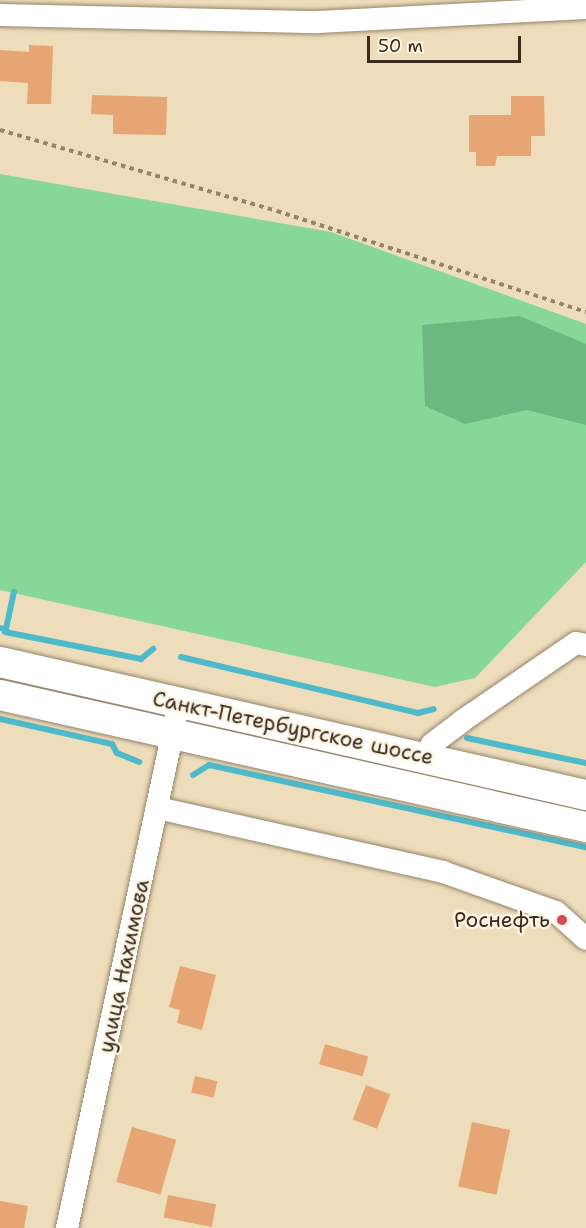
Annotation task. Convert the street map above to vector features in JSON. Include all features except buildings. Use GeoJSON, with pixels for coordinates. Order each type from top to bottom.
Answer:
{"type":"FeatureCollection","features":[{"type":"Feature","properties":{"kind":"main road","name":"Санкт-Петербургское шоссе"},"geometry":{"type":"LineString","coordinates":[[0,662],[426,756],[586,795]]}},
{"type":"Feature","properties":{"kind":"main road","name":"Санкт-Петербургское шоссе"},"geometry":{"type":"LineString","coordinates":[[0,695],[586,827]]}},
{"type":"Feature","properties":{"kind":"street"},"geometry":{"type":"LineString","coordinates":[[0,15],[318,22],[586,8]]}},
{"type":"Feature","properties":{"kind":"street"},"geometry":{"type":"LineString","coordinates":[[426,756],[432,744],[462,721],[576,644],[586,645]]}},
{"type":"Feature","properties":{"kind":"street","name":"улица Нахимова"},"geometry":{"type":"LineString","coordinates":[[67,1228],[179,703]]}},
{"type":"Feature","properties":{"kind":"street"},"geometry":{"type":"LineString","coordinates":[[157,808],[443,872],[556,912],[586,939]]}},
{"type":"Feature","properties":{"kind":"path"},"geometry":{"type":"LineString","coordinates":[[0,130],[277,211],[586,312]]}},
{"type":"Feature","properties":{"kind":"green space"},"geometry":{"type":"Polygon","coordinates":[[[0,174],[331,232],[586,324],[586,562],[475,678],[435,687],[0,590],[0,174]]]}},
{"type":"Feature","properties":{"kind":"green space"},"geometry":{"type":"Polygon","coordinates":[[[520,316],[586,344],[586,425],[527,410],[465,424],[425,406],[422,325],[520,316]]]}},
{"type":"Feature","properties":{"kind":"waterway"},"geometry":{"type":"LineString","coordinates":[[0,628],[6,629],[14,592]]}},
{"type":"Feature","properties":{"kind":"waterway"},"geometry":{"type":"LineString","coordinates":[[5,632],[141,659],[153,649]]}},
{"type":"Feature","properties":{"kind":"waterway"},"geometry":{"type":"LineString","coordinates":[[181,657],[418,713],[434,709]]}},
{"type":"Feature","properties":{"kind":"waterway"},"geometry":{"type":"LineString","coordinates":[[0,719],[112,744],[117,753],[139,762]]}},
{"type":"Feature","properties":{"kind":"waterway"},"geometry":{"type":"LineString","coordinates":[[467,738],[586,763]]}},
{"type":"Feature","properties":{"kind":"waterway"},"geometry":{"type":"LineString","coordinates":[[193,775],[209,765],[586,847]]}},
{"type":"Feature","properties":{"kind":"place","name":"Роснефть"},"geometry":{"type":"Point","coordinates":[562,920]}}]}
